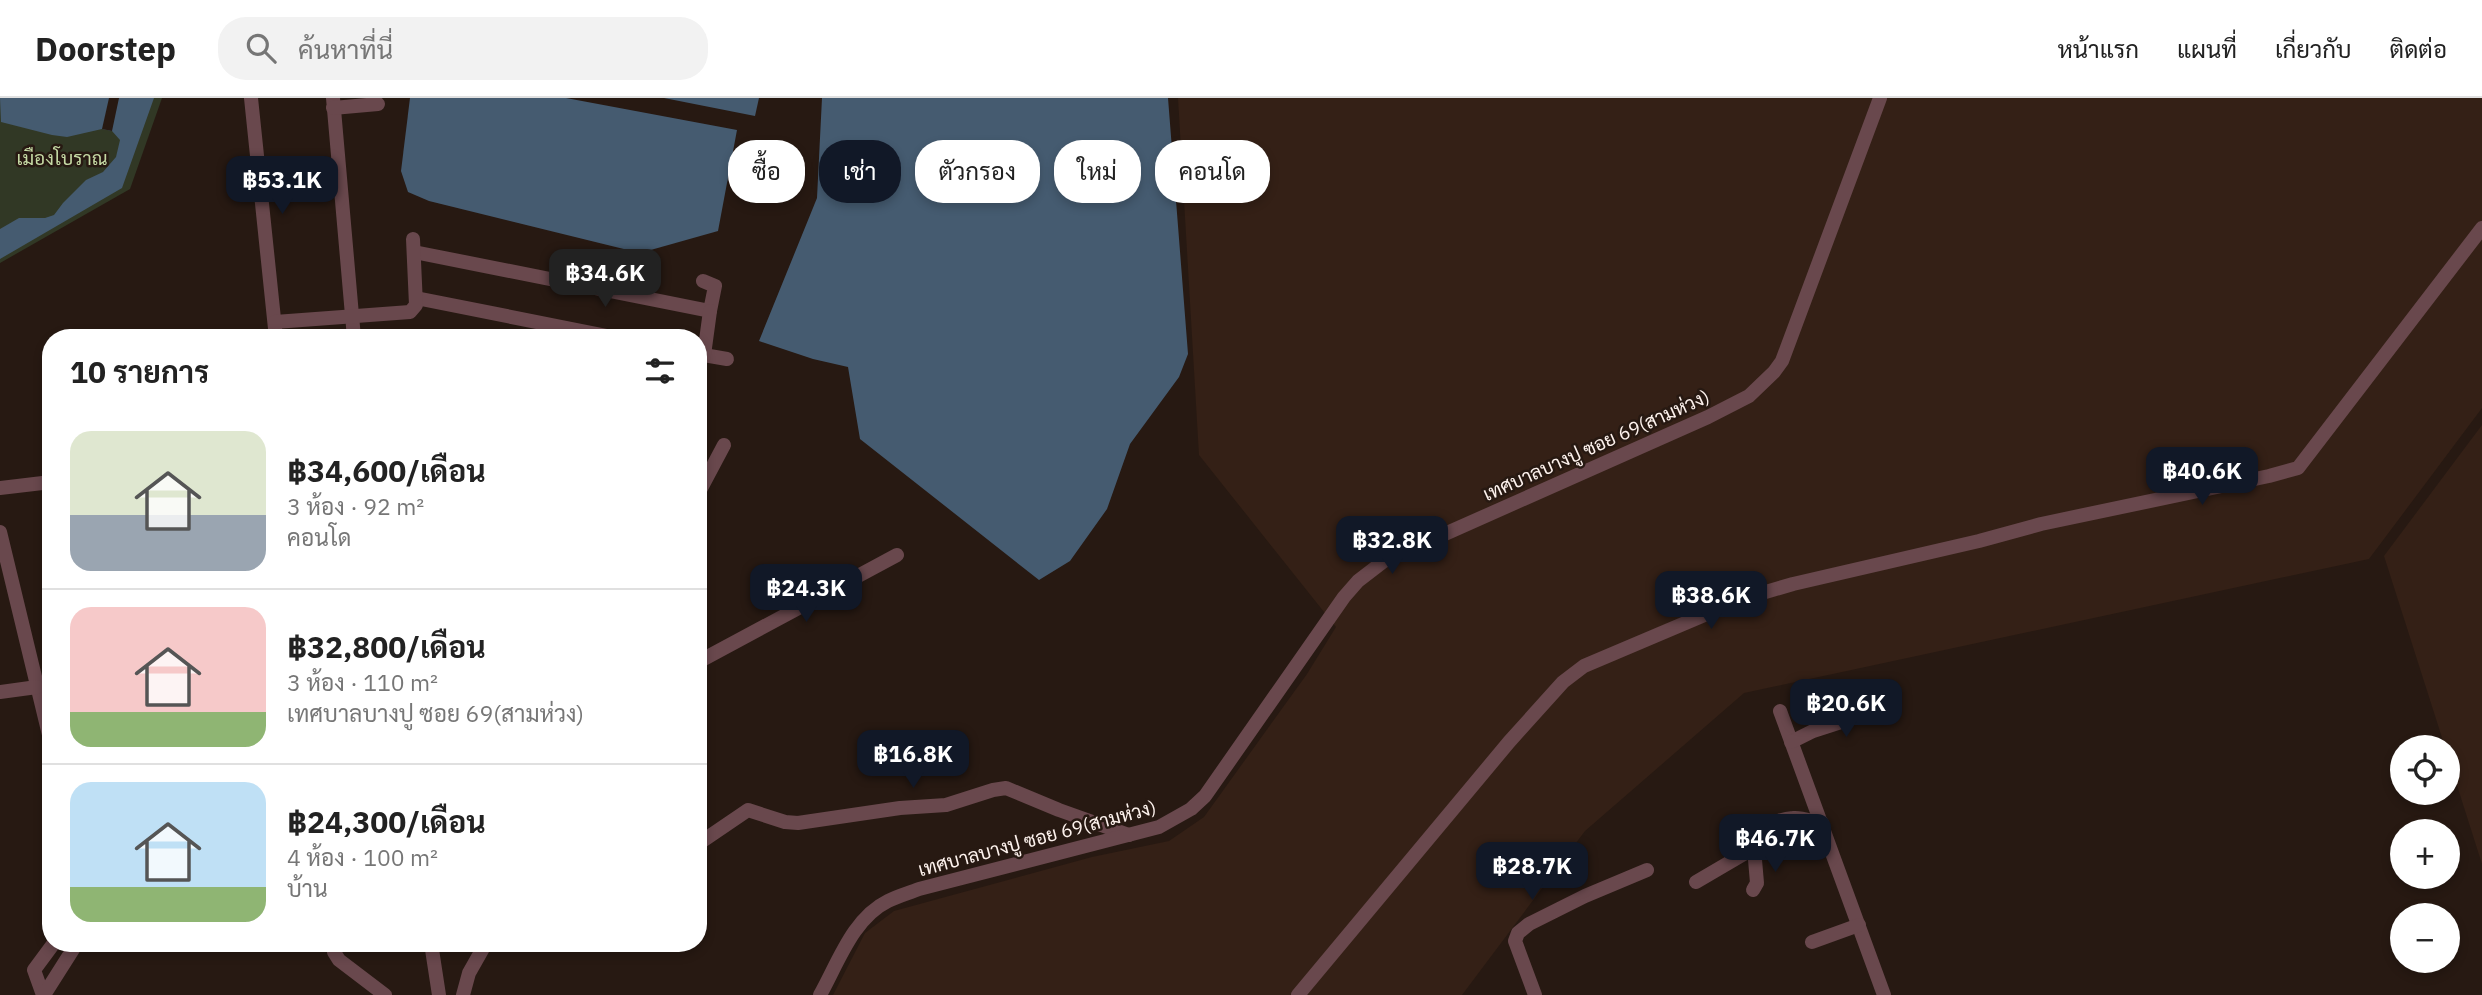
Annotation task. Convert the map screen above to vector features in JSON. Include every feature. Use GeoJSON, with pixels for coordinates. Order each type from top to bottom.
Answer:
{"type":"FeatureCollection","features":[{"type":"Feature","properties":{"kind":"street"},"geometry":{"type":"LineString","coordinates":[[251,98],[275,329]]}},
{"type":"Feature","properties":{"kind":"street","name":"เทศบาลบางปู ซอย 69(สามห่วง)"},"geometry":{"type":"LineString","coordinates":[[820,995],[857,928],[886,902],[919,889],[1130,836],[1177,819],[1205,796],[1344,597],[1358,581],[1384,561],[1708,417],[1749,396],[1762,385],[1782,361],[1790,344],[1804,298],[1880,98]]}},
{"type":"Feature","properties":{"kind":"street"},"geometry":{"type":"LineString","coordinates":[[354,329],[333,103],[378,104]]}},
{"type":"Feature","properties":{"kind":"street"},"geometry":{"type":"LineString","coordinates":[[1298,995],[1509,742],[1573,673],[1584,666],[1763,592],[2041,524],[2298,468],[2482,228]]}},
{"type":"Feature","properties":{"kind":"street"},"geometry":{"type":"LineString","coordinates":[[275,322],[411,312],[415,308],[416,299],[413,246],[710,311]]}},
{"type":"Feature","properties":{"kind":"street"},"geometry":{"type":"LineString","coordinates":[[703,281],[715,286],[706,329]]}},
{"type":"Feature","properties":{"kind":"street"},"geometry":{"type":"LineString","coordinates":[[416,299],[571,329]]}},
{"type":"Feature","properties":{"kind":"street"},"geometry":{"type":"LineString","coordinates":[[707,355],[727,359]]}},
{"type":"Feature","properties":{"kind":"street"},"geometry":{"type":"LineString","coordinates":[[707,477],[724,445]]}},
{"type":"Feature","properties":{"kind":"street"},"geometry":{"type":"LineString","coordinates":[[0,488],[42,483]]}},
{"type":"Feature","properties":{"kind":"street"},"geometry":{"type":"LineString","coordinates":[[0,532],[42,707]]}},
{"type":"Feature","properties":{"kind":"street"},"geometry":{"type":"LineString","coordinates":[[707,657],[897,555]]}},
{"type":"Feature","properties":{"kind":"street"},"geometry":{"type":"LineString","coordinates":[[0,692],[37,687]]}},
{"type":"Feature","properties":{"kind":"street"},"geometry":{"type":"LineString","coordinates":[[1791,742],[1813,731],[1844,721],[1848,712],[1845,703]]}},
{"type":"Feature","properties":{"kind":"street"},"geometry":{"type":"LineString","coordinates":[[1780,711],[1884,995]]}},
{"type":"Feature","properties":{"kind":"street"},"geometry":{"type":"LineString","coordinates":[[707,838],[748,810],[798,823],[900,808],[946,805],[1000,788],[1012,789],[1059,810],[1130,836]]}},
{"type":"Feature","properties":{"kind":"street"},"geometry":{"type":"LineString","coordinates":[[1753,890],[1757,883],[1754,848],[1760,833],[1778,822],[1792,818],[1822,823]]}},
{"type":"Feature","properties":{"kind":"street"},"geometry":{"type":"LineString","coordinates":[[1696,882],[1754,848]]}},
{"type":"Feature","properties":{"kind":"street"},"geometry":{"type":"LineString","coordinates":[[1535,995],[1515,941],[1523,927],[1647,870]]}},
{"type":"Feature","properties":{"kind":"street"},"geometry":{"type":"LineString","coordinates":[[1812,942],[1859,925]]}},
{"type":"Feature","properties":{"kind":"street"},"geometry":{"type":"LineString","coordinates":[[43,995],[34,970],[47,952]]}},
{"type":"Feature","properties":{"kind":"street"},"geometry":{"type":"LineString","coordinates":[[43,995],[71,952]]}},
{"type":"Feature","properties":{"kind":"street"},"geometry":{"type":"LineString","coordinates":[[334,952],[339,960],[385,995]]}},
{"type":"Feature","properties":{"kind":"street"},"geometry":{"type":"LineString","coordinates":[[432,952],[439,995]]}},
{"type":"Feature","properties":{"kind":"street"},"geometry":{"type":"LineString","coordinates":[[463,995],[469,973],[481,952]]}},
{"type":"Feature","properties":{"kind":"shaded area"},"geometry":{"type":"Polygon","coordinates":[[[1178,98],[2482,98],[2482,408],[2369,559],[1744,693],[1585,831],[1462,995],[833,995],[865,933],[894,911],[1092,857],[1169,841],[1204,817],[1307,674],[1336,627],[1199,455],[1184,203],[1270,203],[1270,140],[1180,140],[1178,98]]]}},
{"type":"Feature","properties":{"kind":"shaded area"},"geometry":{"type":"Polygon","coordinates":[[[2482,425],[2482,864],[2460,795],[2460,735],[2441,735],[2384,556],[2482,425]]]}},
{"type":"Feature","properties":{"kind":"green space","name":"เมืองโบราณ"},"geometry":{"type":"Polygon","coordinates":[[[0,98],[162,98],[130,189],[0,263],[0,98]]]}},
{"type":"Feature","properties":{"kind":"water"},"geometry":{"type":"Polygon","coordinates":[[[0,98],[154,98],[122,188],[0,259],[0,229],[19,218],[45,218],[54,215],[86,180],[103,172],[116,157],[120,140],[112,131],[102,129],[67,137],[1,122],[0,98]]]}},
{"type":"Feature","properties":{"kind":"water"},"geometry":{"type":"Polygon","coordinates":[[[410,98],[566,98],[737,130],[735,140],[728,140],[728,178],[718,231],[640,253],[429,201],[408,192],[401,171],[410,98]]]}},
{"type":"Feature","properties":{"kind":"water"},"geometry":{"type":"Polygon","coordinates":[[[664,98],[759,98],[755,116],[664,98]]]}},
{"type":"Feature","properties":{"kind":"water"},"geometry":{"type":"Polygon","coordinates":[[[822,98],[1168,98],[1171,140],[1155,140],[1155,203],[1176,203],[1188,354],[1179,377],[1130,444],[1107,509],[1070,561],[1039,580],[860,439],[848,367],[813,359],[759,341],[817,198],[819,158],[819,203],[901,203],[901,140],[820,140],[822,98]]]}},
{"type":"Feature","properties":{"kind":"pier"},"geometry":{"type":"Polygon","coordinates":[[[109,98],[119,98],[112,131],[102,129],[109,98]]]}}]}
